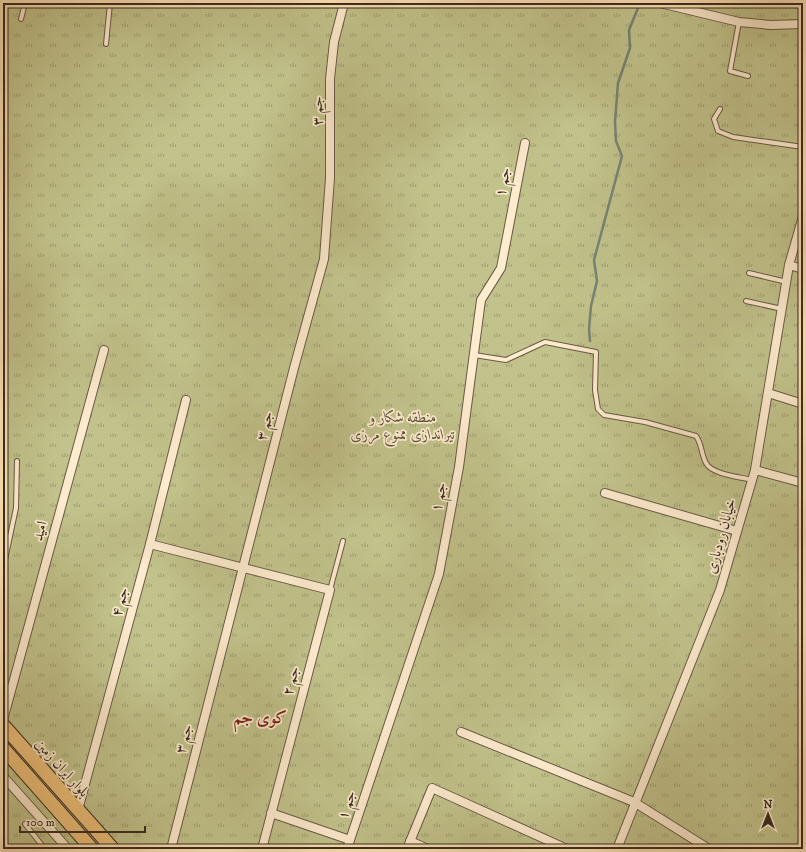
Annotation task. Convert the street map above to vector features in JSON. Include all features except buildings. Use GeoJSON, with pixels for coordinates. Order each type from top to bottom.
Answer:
{"type":"FeatureCollection","features":[{"type":"Feature","properties":{"kind":"main road","name":"بلوار ایران زمین"},"geometry":{"type":"LineString","coordinates":[[3,725],[113,849]]}},
{"type":"Feature","properties":{"kind":"main road","name":"بلوار ایران زمین"},"geometry":{"type":"LineString","coordinates":[[3,748],[92,849]]}},
{"type":"Feature","properties":{"kind":"street","name":"جم ۳"},"geometry":{"type":"LineString","coordinates":[[172,849],[190,772],[244,569],[294,368],[324,259],[330,178],[330,79],[334,42],[344,3]]}},
{"type":"Feature","properties":{"kind":"street"},"geometry":{"type":"LineString","coordinates":[[660,3],[739,22],[771,25],[803,24]]}},
{"type":"Feature","properties":{"kind":"street","name":"جم ۱"},"geometry":{"type":"LineString","coordinates":[[347,849],[439,574],[459,467],[481,300],[500,268],[525,143]]}},
{"type":"Feature","properties":{"kind":"street","name":"خیابان رودباری"},"geometry":{"type":"LineString","coordinates":[[616,849],[720,590],[755,470],[790,265],[803,216]]}},
{"type":"Feature","properties":{"kind":"street"},"geometry":{"type":"LineString","coordinates":[[790,265],[803,269]]}},
{"type":"Feature","properties":{"kind":"street","name":"امید"},"geometry":{"type":"LineString","coordinates":[[3,720],[104,350]]}},
{"type":"Feature","properties":{"kind":"street"},"geometry":{"type":"LineString","coordinates":[[768,393],[803,404]]}},
{"type":"Feature","properties":{"kind":"street","name":"جم ۴"},"geometry":{"type":"LineString","coordinates":[[78,810],[150,544],[186,400]]}},
{"type":"Feature","properties":{"kind":"street"},"geometry":{"type":"LineString","coordinates":[[755,470],[803,483]]}},
{"type":"Feature","properties":{"kind":"street"},"geometry":{"type":"LineString","coordinates":[[605,493],[737,531]]}},
{"type":"Feature","properties":{"kind":"street"},"geometry":{"type":"LineString","coordinates":[[150,544],[330,590]]}},
{"type":"Feature","properties":{"kind":"street","name":"جم ۲"},"geometry":{"type":"LineString","coordinates":[[262,849],[330,590]]}},
{"type":"Feature","properties":{"kind":"street"},"geometry":{"type":"LineString","coordinates":[[461,732],[634,802],[709,849]]}},
{"type":"Feature","properties":{"kind":"street"},"geometry":{"type":"LineString","coordinates":[[3,776],[68,849]]}},
{"type":"Feature","properties":{"kind":"street"},"geometry":{"type":"LineString","coordinates":[[428,849],[409,845],[432,788],[567,849]]}},
{"type":"Feature","properties":{"kind":"street"},"geometry":{"type":"LineString","coordinates":[[271,813],[350,840]]}},
{"type":"Feature","properties":{"kind":"lane"},"geometry":{"type":"LineString","coordinates":[[21,19],[25,3]]}},
{"type":"Feature","properties":{"kind":"lane"},"geometry":{"type":"LineString","coordinates":[[106,44],[110,3]]}},
{"type":"Feature","properties":{"kind":"lane"},"geometry":{"type":"LineString","coordinates":[[739,22],[730,71],[748,76]]}},
{"type":"Feature","properties":{"kind":"lane"},"geometry":{"type":"LineString","coordinates":[[720,109],[714,119],[718,130],[733,137],[803,147]]}},
{"type":"Feature","properties":{"kind":"lane"},"geometry":{"type":"LineString","coordinates":[[749,273],[787,282]]}},
{"type":"Feature","properties":{"kind":"lane"},"geometry":{"type":"LineString","coordinates":[[746,301],[782,309]]}},
{"type":"Feature","properties":{"kind":"lane"},"geometry":{"type":"LineString","coordinates":[[474,355],[506,360],[545,342],[596,352],[595,390],[598,409],[604,415],[645,422],[696,436],[701,443],[706,463],[712,470],[752,480]]}},
{"type":"Feature","properties":{"kind":"lane"},"geometry":{"type":"LineString","coordinates":[[3,569],[16,508],[17,461]]}},
{"type":"Feature","properties":{"kind":"lane"},"geometry":{"type":"LineString","coordinates":[[330,590],[343,541]]}},
{"type":"Feature","properties":{"kind":"lane"},"geometry":{"type":"LineString","coordinates":[[25,824],[45,849]]}},
{"type":"Feature","properties":{"kind":"green space","name":"منطقه شکار و تیراندازی ممنوع مرزی"},"geometry":{"type":"Polygon","coordinates":[[[3,3],[803,3],[803,849],[3,849],[3,3]]]}},
{"type":"Feature","properties":{"kind":"waterway"},"geometry":{"type":"LineString","coordinates":[[590,341],[589,329],[591,306],[597,281],[594,260],[622,156],[616,141],[615,122],[618,83],[630,48],[629,30],[640,3]]}},
{"type":"Feature","properties":{"kind":"district","name":"کوی جم"},"geometry":{"type":"Point","coordinates":[260,718]}}]}
